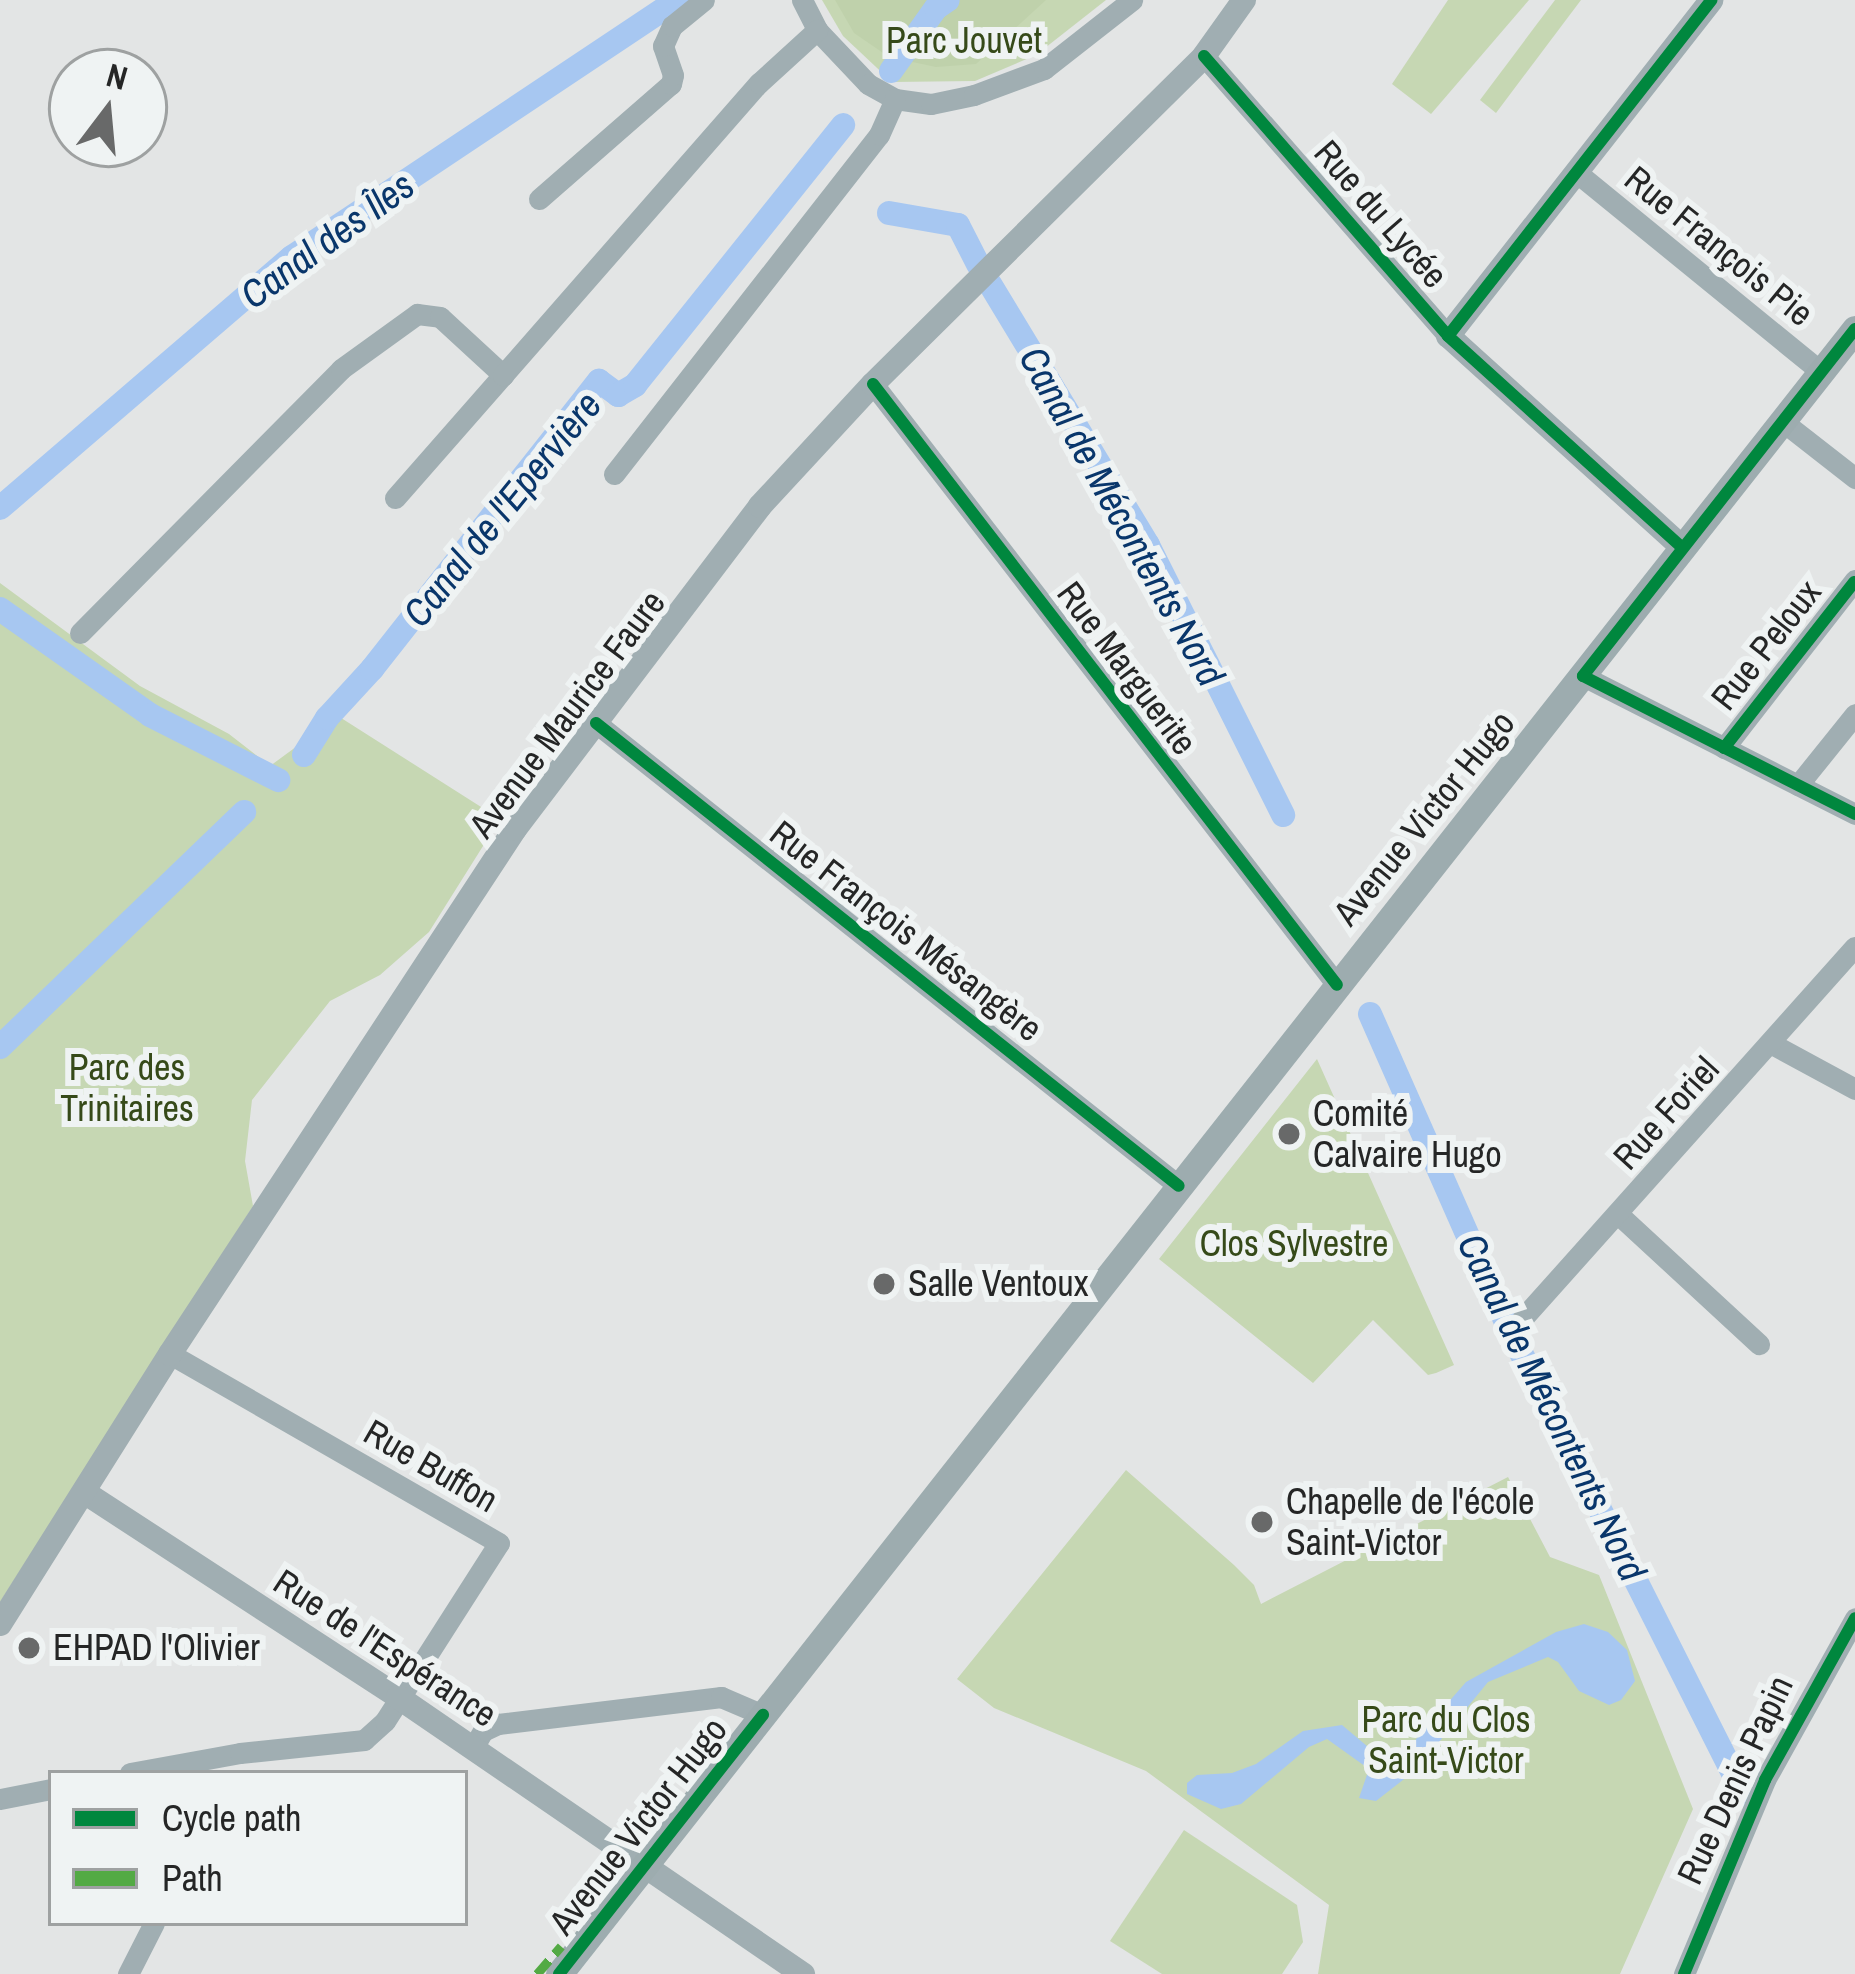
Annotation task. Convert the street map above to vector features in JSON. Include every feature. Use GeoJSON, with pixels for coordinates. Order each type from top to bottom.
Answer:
{"type":"FeatureCollection","features":[{"type":"Feature","properties":{"kind":"main road","name":"Avenue Victor Hugo"},"geometry":{"type":"LineString","coordinates":[[560,1974],[1855,328]]}},
{"type":"Feature","properties":{"kind":"street"},"geometry":{"type":"LineString","coordinates":[[539,199],[671,84],[674,75],[663,46],[672,26],[704,0]]}},
{"type":"Feature","properties":{"kind":"street"},"geometry":{"type":"LineString","coordinates":[[802,0],[817,30],[868,84],[895,99],[931,104],[974,95],[1044,69],[1132,0]]}},
{"type":"Feature","properties":{"kind":"street","name":"Avenue Maurice Faure"},"geometry":{"type":"LineString","coordinates":[[0,1624],[170,1354],[515,829],[760,506],[873,384],[1204,56],[1244,0]]}},
{"type":"Feature","properties":{"kind":"street"},"geometry":{"type":"LineString","coordinates":[[1448,336],[1711,0]]}},
{"type":"Feature","properties":{"kind":"street"},"geometry":{"type":"LineString","coordinates":[[395,498],[759,83],[817,30]]}},
{"type":"Feature","properties":{"kind":"street","name":"Rue du Lycée"},"geometry":{"type":"LineString","coordinates":[[1204,56],[1448,336],[1683,548]]}},
{"type":"Feature","properties":{"kind":"street"},"geometry":{"type":"LineString","coordinates":[[614,474],[879,135],[895,99]]}},
{"type":"Feature","properties":{"kind":"street","name":"Rue François Pie"},"geometry":{"type":"LineString","coordinates":[[1576,172],[1821,372]]}},
{"type":"Feature","properties":{"kind":"street"},"geometry":{"type":"LineString","coordinates":[[80,633],[341,369],[417,314],[440,317],[503,375]]}},
{"type":"Feature","properties":{"kind":"street","name":"Rue Marguerite"},"geometry":{"type":"LineString","coordinates":[[873,384],[1336,986]]}},
{"type":"Feature","properties":{"kind":"street"},"geometry":{"type":"LineString","coordinates":[[1782,422],[1855,478]]}},
{"type":"Feature","properties":{"kind":"street","name":"Rue Peloux"},"geometry":{"type":"LineString","coordinates":[[1724,748],[1854,582]]}},
{"type":"Feature","properties":{"kind":"street"},"geometry":{"type":"LineString","coordinates":[[1583,676],[1855,814]]}},
{"type":"Feature","properties":{"kind":"street"},"geometry":{"type":"LineString","coordinates":[[1798,785],[1855,714]]}},
{"type":"Feature","properties":{"kind":"street","name":"Rue François Mésangère"},"geometry":{"type":"LineString","coordinates":[[596,723],[1180,1186]]}},
{"type":"Feature","properties":{"kind":"street","name":"Rue Foriel"},"geometry":{"type":"LineString","coordinates":[[1522,1319],[1855,947]]}},
{"type":"Feature","properties":{"kind":"street"},"geometry":{"type":"LineString","coordinates":[[1772,1045],[1855,1089]]}},
{"type":"Feature","properties":{"kind":"street"},"geometry":{"type":"LineString","coordinates":[[1618,1214],[1759,1344]]}},
{"type":"Feature","properties":{"kind":"street","name":"Rue Buffon"},"geometry":{"type":"LineString","coordinates":[[170,1354],[499,1543],[398,1697]]}},
{"type":"Feature","properties":{"kind":"street","name":"Rue de l'Espérance"},"geometry":{"type":"LineString","coordinates":[[84,1492],[398,1697],[803,1974]]}},
{"type":"Feature","properties":{"kind":"street","name":"Rue Denis Papin"},"geometry":{"type":"LineString","coordinates":[[1684,1974],[1766,1780],[1855,1618]]}},
{"type":"Feature","properties":{"kind":"street"},"geometry":{"type":"LineString","coordinates":[[162,1770],[235,1763],[364,1740],[385,1721],[398,1697]]}},
{"type":"Feature","properties":{"kind":"street"},"geometry":{"type":"LineString","coordinates":[[473,1748],[483,1731],[498,1724],[722,1697],[763,1715]]}},
{"type":"Feature","properties":{"kind":"street"},"geometry":{"type":"LineString","coordinates":[[0,1799],[48,1790]]}},
{"type":"Feature","properties":{"kind":"street"},"geometry":{"type":"LineString","coordinates":[[128,1974],[152,1926]]}},
{"type":"Feature","properties":{"kind":"green space","name":"Parc Jouvet"},"geometry":{"type":"Polygon","coordinates":[[[822,0],[1106,0],[1036,55],[975,81],[892,82],[843,36],[822,0]]]}},
{"type":"Feature","properties":{"kind":"green space"},"geometry":{"type":"Polygon","coordinates":[[[835,0],[1046,0],[976,64],[936,67],[889,57],[854,33],[835,0]]]}},
{"type":"Feature","properties":{"kind":"green space"},"geometry":{"type":"Polygon","coordinates":[[[1448,0],[1529,0],[1431,114],[1392,84],[1448,0]]]}},
{"type":"Feature","properties":{"kind":"green space"},"geometry":{"type":"Polygon","coordinates":[[[1555,0],[1581,0],[1496,113],[1480,100],[1555,0]]]}},
{"type":"Feature","properties":{"kind":"green space","name":"Parc des Trinitaires"},"geometry":{"type":"Polygon","coordinates":[[[0,583],[140,686],[229,734],[270,766],[338,716],[500,819],[429,932],[380,975],[330,1001],[252,1100],[245,1161],[253,1206],[0,1602],[0,583]]]}},
{"type":"Feature","properties":{"kind":"green space","name":"Clos Sylvestre"},"geometry":{"type":"Polygon","coordinates":[[[1317,1059],[1454,1365],[1436,1373],[1428,1375],[1373,1320],[1313,1383],[1159,1259],[1317,1059]]]}},
{"type":"Feature","properties":{"kind":"green space","name":"Parc du Clos Saint-Victor"},"geometry":{"type":"Polygon","coordinates":[[[1126,1470],[1234,1565],[1254,1585],[1261,1604],[1508,1477],[1550,1557],[1599,1575],[1693,1809],[1620,1974],[1318,1974],[1329,1905],[1146,1771],[994,1708],[957,1679],[1126,1470]]]}},
{"type":"Feature","properties":{"kind":"green space"},"geometry":{"type":"Polygon","coordinates":[[[1184,1830],[1297,1905],[1303,1942],[1282,1974],[1162,1974],[1110,1941],[1184,1830]]]}},
{"type":"Feature","properties":{"kind":"water"},"geometry":{"type":"Polygon","coordinates":[[[1584,1624],[1608,1632],[1627,1650],[1635,1681],[1621,1700],[1609,1705],[1579,1691],[1558,1662],[1548,1657],[1488,1682],[1417,1769],[1376,1801],[1359,1798],[1369,1769],[1327,1739],[1309,1747],[1241,1804],[1221,1809],[1187,1794],[1187,1783],[1197,1775],[1232,1773],[1256,1764],[1303,1731],[1342,1725],[1380,1757],[1404,1753],[1466,1682],[1556,1632],[1584,1624]]]}},
{"type":"Feature","properties":{"kind":"waterway","name":"Canal des Îles"},"geometry":{"type":"LineString","coordinates":[[0,508],[292,257],[677,0]]}},
{"type":"Feature","properties":{"kind":"waterway","name":"Canal de l'Epervière"},"geometry":{"type":"LineString","coordinates":[[891,71],[936,8],[948,0]]}},
{"type":"Feature","properties":{"kind":"waterway","name":"Canal de l'Epervière"},"geometry":{"type":"LineString","coordinates":[[304,755],[327,718],[372,669],[599,381],[618,395],[635,385],[843,125]]}},
{"type":"Feature","properties":{"kind":"waterway","name":"Canal de Mécontents Nord"},"geometry":{"type":"LineString","coordinates":[[889,213],[958,225],[978,264]]}},
{"type":"Feature","properties":{"kind":"waterway","name":"Canal de Mécontents Nord"},"geometry":{"type":"LineString","coordinates":[[990,284],[1148,545],[1283,815]]}},
{"type":"Feature","properties":{"kind":"waterway"},"geometry":{"type":"LineString","coordinates":[[0,609],[150,715],[278,780]]}},
{"type":"Feature","properties":{"kind":"waterway","name":"Canal de l'Epervière"},"geometry":{"type":"LineString","coordinates":[[0,1047],[244,812]]}},
{"type":"Feature","properties":{"kind":"waterway","name":"Canal de Mécontents Nord"},"geometry":{"type":"LineString","coordinates":[[1370,1014],[1508,1327],[1744,1795]]}},
{"type":"Feature","properties":{"kind":"marked path"},"geometry":{"type":"LineString","coordinates":[[589,1908],[612,1877],[618,1850]]}},
{"type":"Feature","properties":{"kind":"marked path"},"geometry":{"type":"LineString","coordinates":[[537,1974],[561,1946]]}},
{"type":"Feature","properties":{"kind":"cycle path"},"geometry":{"type":"LineString","coordinates":[[1448,336],[1711,0]]}},
{"type":"Feature","properties":{"kind":"cycle path"},"geometry":{"type":"LineString","coordinates":[[1204,56],[1448,336],[1683,548]]}},
{"type":"Feature","properties":{"kind":"cycle path"},"geometry":{"type":"LineString","coordinates":[[1855,329],[1583,676],[1855,814]]}},
{"type":"Feature","properties":{"kind":"cycle path"},"geometry":{"type":"LineString","coordinates":[[873,384],[1337,985]]}},
{"type":"Feature","properties":{"kind":"cycle path"},"geometry":{"type":"LineString","coordinates":[[1724,748],[1854,582]]}},
{"type":"Feature","properties":{"kind":"cycle path"},"geometry":{"type":"LineString","coordinates":[[596,723],[1179,1186]]}},
{"type":"Feature","properties":{"kind":"cycle path"},"geometry":{"type":"LineString","coordinates":[[1684,1974],[1765,1780],[1855,1618]]}},
{"type":"Feature","properties":{"kind":"cycle path"},"geometry":{"type":"LineString","coordinates":[[559,1974],[763,1715]]}},
{"type":"Feature","properties":{"kind":"place","name":"Comité Calvaire Hugo"},"geometry":{"type":"Point","coordinates":[1289,1134]}},
{"type":"Feature","properties":{"kind":"place","name":"Salle Ventoux"},"geometry":{"type":"Point","coordinates":[884,1284]}},
{"type":"Feature","properties":{"kind":"place","name":"Chapelle de l'école Saint-Victor"},"geometry":{"type":"Point","coordinates":[1262,1522]}},
{"type":"Feature","properties":{"kind":"place","name":"EHPAD l'Olivier"},"geometry":{"type":"Point","coordinates":[29,1648]}}]}
